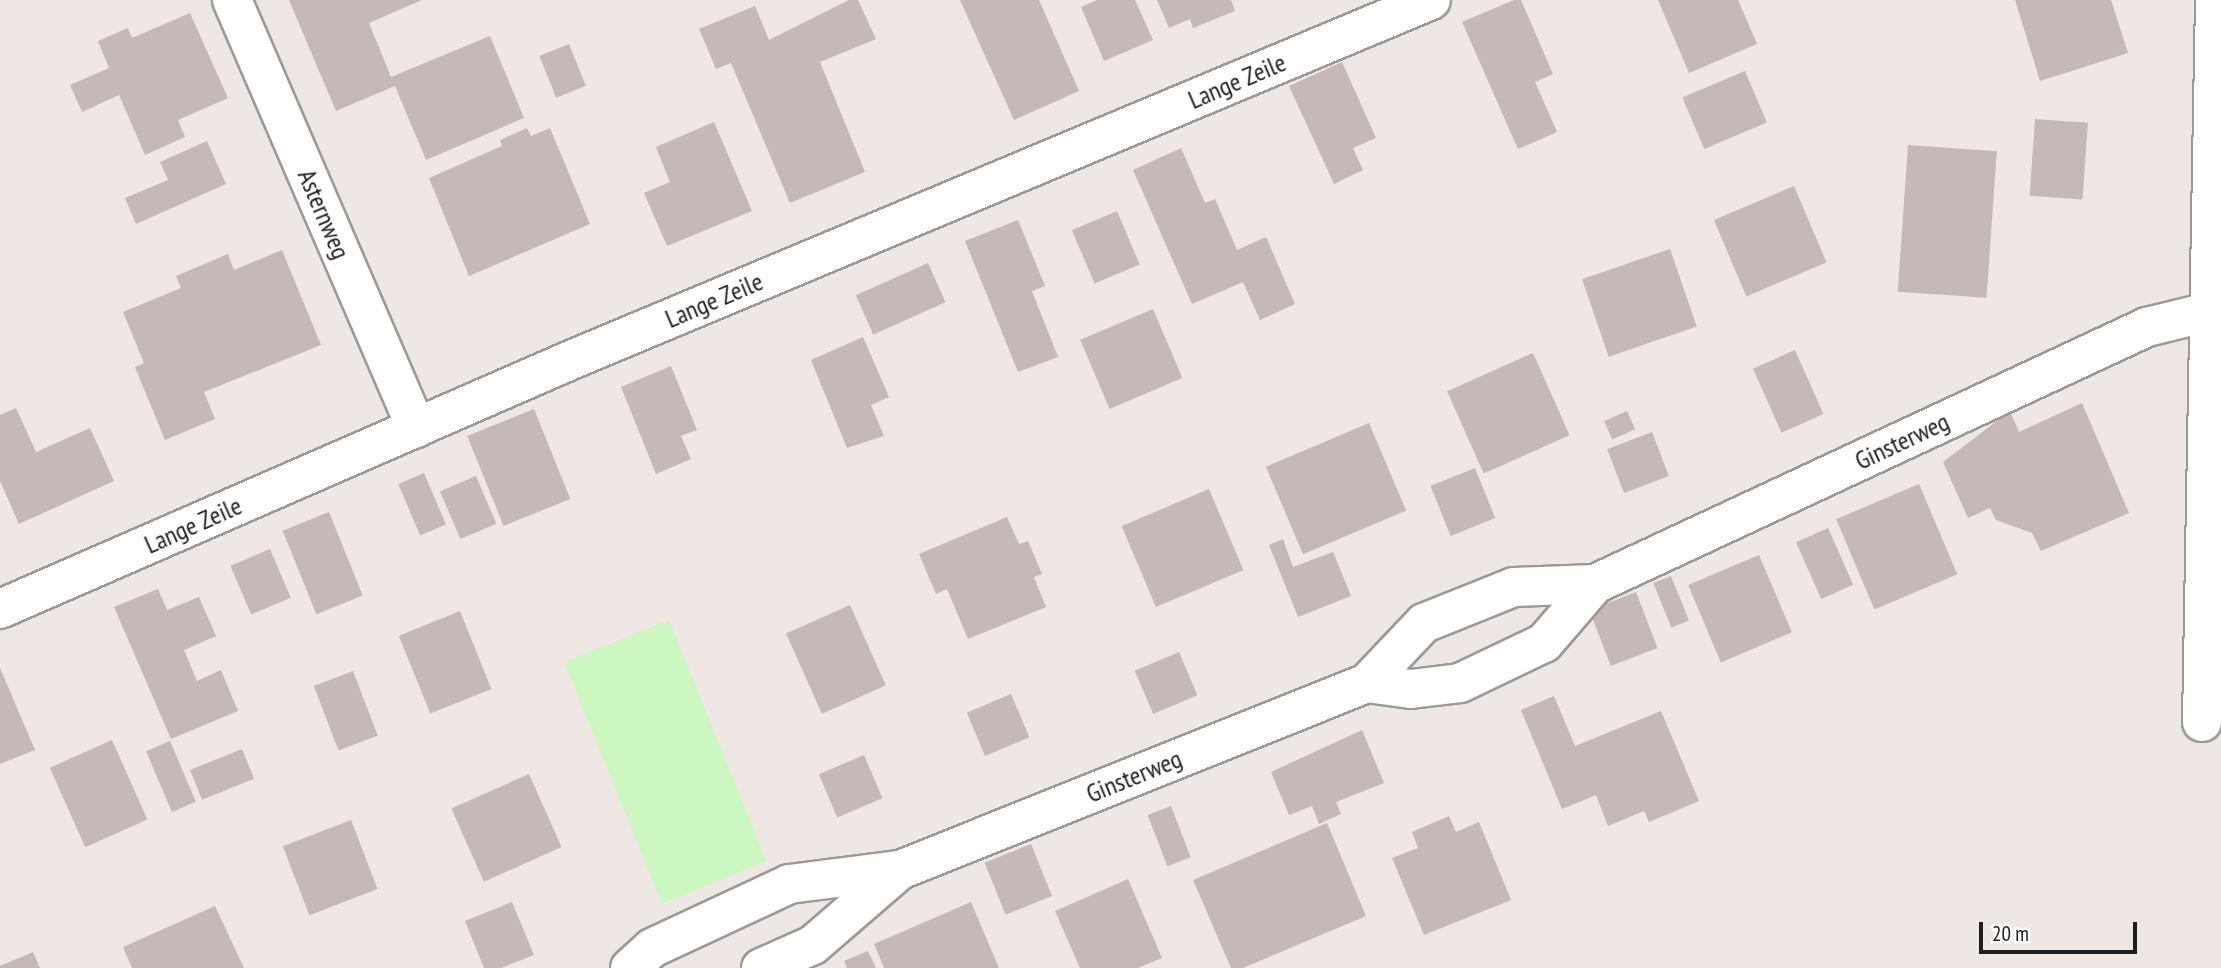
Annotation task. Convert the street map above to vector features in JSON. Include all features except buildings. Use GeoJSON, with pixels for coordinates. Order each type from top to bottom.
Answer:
{"type":"FeatureCollection","features":[{"type":"Feature","properties":{"kind":"street","name":"Asternweg"},"geometry":{"type":"LineString","coordinates":[[232,0],[416,428]]}},
{"type":"Feature","properties":{"kind":"street","name":"Lange Zeile"},"geometry":{"type":"LineString","coordinates":[[0,609],[416,428],[1431,0]]}},
{"type":"Feature","properties":{"kind":"street"},"geometry":{"type":"LineString","coordinates":[[2202,722],[2216,309],[2215,0]]}},
{"type":"Feature","properties":{"kind":"street","name":"Ginsterweg"},"geometry":{"type":"LineString","coordinates":[[631,968],[652,948],[789,884],[900,870],[1367,683],[1424,623],[1514,587],[1595,584],[2147,327],[2216,309]]}},
{"type":"Feature","properties":{"kind":"street","name":"Ginsterweg"},"geometry":{"type":"LineString","coordinates":[[1367,683],[1411,689],[1460,683],[1544,643],[1595,584]]}},
{"type":"Feature","properties":{"kind":"street","name":"Ginsterweg"},"geometry":{"type":"LineString","coordinates":[[761,968],[813,945],[900,870]]}},
{"type":"Feature","properties":{"kind":"green space"},"geometry":{"type":"Polygon","coordinates":[[[669,620],[766,861],[662,903],[564,662],[669,620]]]}}]}
